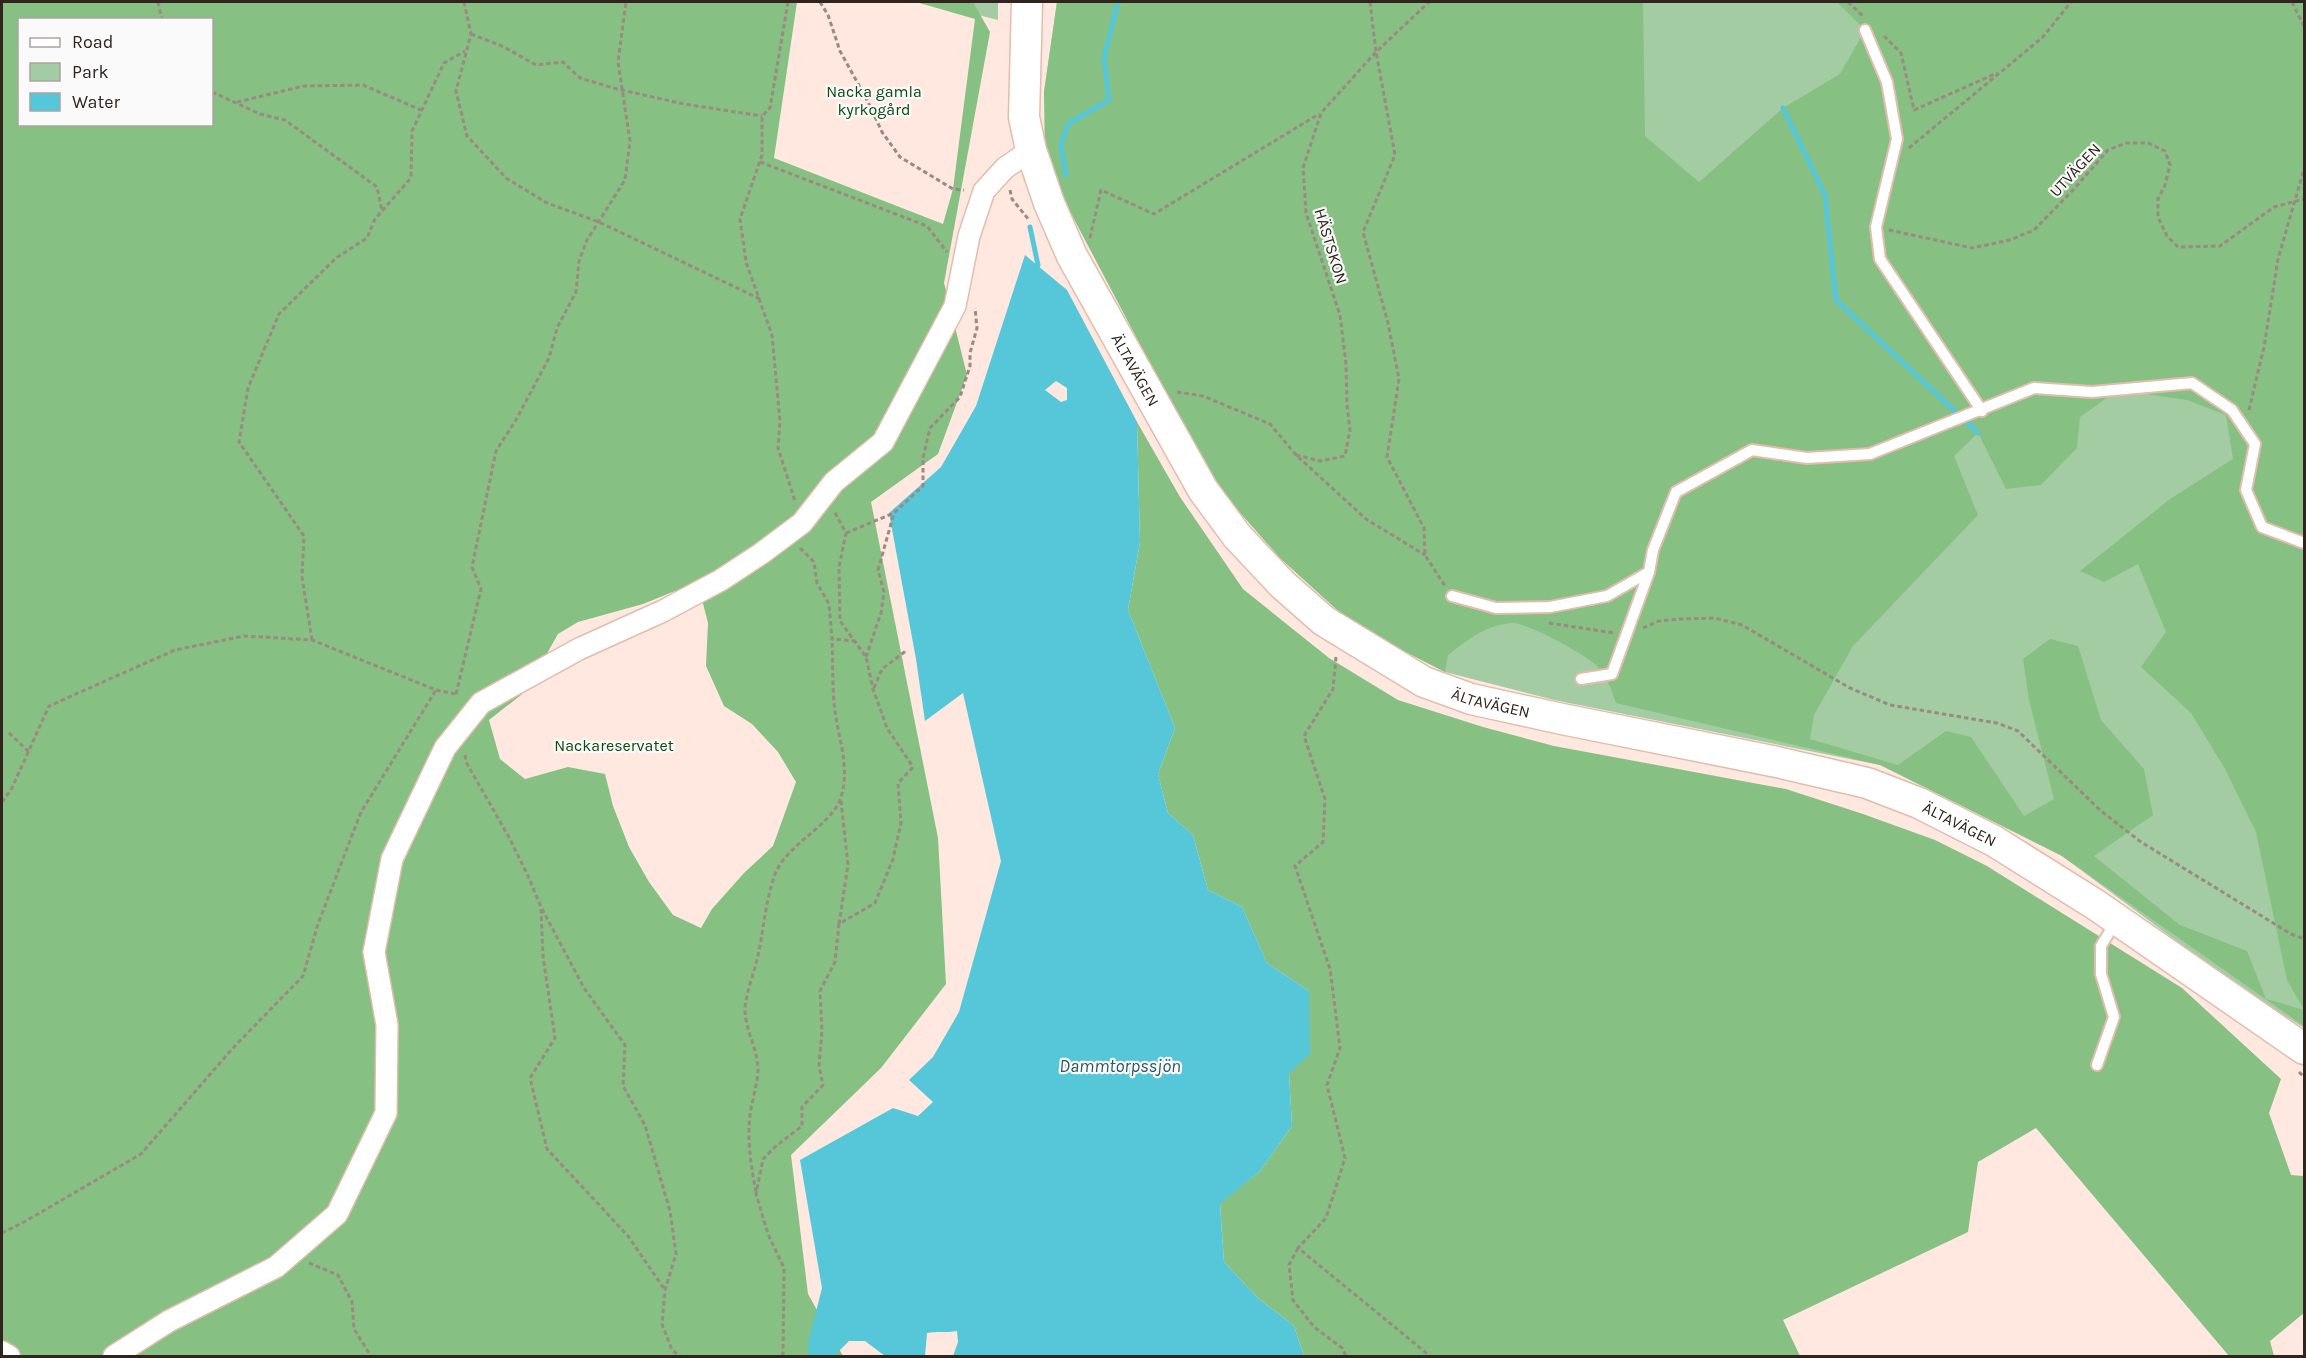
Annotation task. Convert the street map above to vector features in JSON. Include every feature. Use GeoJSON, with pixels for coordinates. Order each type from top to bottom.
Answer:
{"type":"FeatureCollection","features":[{"type":"Feature","properties":{"kind":"main road","name":"ÄLTAVÄGEN"},"geometry":{"type":"LineString","coordinates":[[1027,2],[1024,117],[1031,150],[1049,203],[1072,256],[1203,490],[1237,536],[1282,584],[1333,627],[1424,682],[1471,699],[1777,762],[1867,783],[1919,803],[1994,841],[2117,919],[2298,1057]]}},
{"type":"Feature","properties":{"kind":"street"},"geometry":{"type":"LineString","coordinates":[[114,1356],[169,1321],[276,1267],[338,1214],[387,1113],[387,1025],[374,952],[392,859],[445,748],[481,703],[579,649],[663,611],[721,580],[795,529],[834,482],[883,442],[955,306],[969,236],[984,191],[1005,168],[1031,150]]}},
{"type":"Feature","properties":{"kind":"street"},"geometry":{"type":"LineString","coordinates":[[2,1352],[9,1356]]}},
{"type":"Feature","properties":{"kind":"lane"},"geometry":{"type":"LineString","coordinates":[[1865,30],[1887,82],[1897,139],[1876,227],[1880,258],[1982,411]]}},
{"type":"Feature","properties":{"kind":"lane"},"geometry":{"type":"LineString","coordinates":[[1581,679],[1612,674],[1649,573],[1653,550],[1676,492],[1752,450],[1808,458],[1870,454],[1982,411],[2034,388],[2092,392],[2192,383],[2232,410],[2255,444],[2246,490],[2262,528],[2304,543]]}},
{"type":"Feature","properties":{"kind":"lane"},"geometry":{"type":"LineString","coordinates":[[1452,596],[1496,608],[1550,607],[1607,596],[1649,573]]}},
{"type":"Feature","properties":{"kind":"lane"},"geometry":{"type":"LineString","coordinates":[[2097,1065],[2114,1017],[2101,974],[2101,946],[2117,919]]}},
{"type":"Feature","properties":{"kind":"path"},"geometry":{"type":"LineString","coordinates":[[158,2],[162,18]]}},
{"type":"Feature","properties":{"kind":"path"},"geometry":{"type":"LineString","coordinates":[[464,2],[471,34],[456,91],[467,136],[506,178],[547,203],[599,222],[761,300]]}},
{"type":"Feature","properties":{"kind":"path"},"geometry":{"type":"LineString","coordinates":[[456,694],[482,589],[472,567],[496,451],[516,420],[549,358],[557,328],[576,292],[579,261],[587,240],[625,180],[630,141],[618,62],[626,2]]}},
{"type":"Feature","properties":{"kind":"path"},"geometry":{"type":"LineString","coordinates":[[756,1194],[763,1159],[802,1126],[802,1107],[824,1085],[819,1066],[822,1031],[820,991],[835,962],[848,865],[841,800],[844,763],[834,710],[829,604],[817,583],[814,562],[795,529],[778,448],[780,421],[772,335],[746,262],[740,219],[762,155],[762,116],[771,108],[788,2]]}},
{"type":"Feature","properties":{"kind":"path"},"geometry":{"type":"LineString","coordinates":[[820,2],[828,15],[840,51],[882,132],[900,157],[953,189],[984,191]]}},
{"type":"Feature","properties":{"kind":"path"},"geometry":{"type":"LineString","coordinates":[[1370,2],[1376,52],[1395,155],[1363,232],[1388,323],[1398,379],[1388,457],[1424,528],[1425,555]]}},
{"type":"Feature","properties":{"kind":"path","name":"HÄSTSKON"},"geometry":{"type":"LineString","coordinates":[[1296,454],[1320,461],[1345,456],[1350,430],[1340,315],[1306,213],[1304,168],[1321,113],[1376,52],[1429,2]]}},
{"type":"Feature","properties":{"kind":"path"},"geometry":{"type":"LineString","coordinates":[[1848,2],[1865,18]]}},
{"type":"Feature","properties":{"kind":"path"},"geometry":{"type":"LineString","coordinates":[[1891,163],[2043,37],[2071,2]]}},
{"type":"Feature","properties":{"kind":"path"},"geometry":{"type":"LineString","coordinates":[[2292,2],[2304,26]]}},
{"type":"Feature","properties":{"kind":"path"},"geometry":{"type":"LineString","coordinates":[[471,34],[504,47],[536,65],[563,62],[580,78],[622,90],[684,104],[762,116]]}},
{"type":"Feature","properties":{"kind":"path"},"geometry":{"type":"LineString","coordinates":[[1883,34],[1901,53],[1914,110],[2001,71]]}},
{"type":"Feature","properties":{"kind":"path"},"geometry":{"type":"LineString","coordinates":[[312,640],[302,577],[304,536],[240,442],[248,388],[279,314],[336,258],[367,238],[375,219],[411,178],[412,131],[444,63],[465,51]]}},
{"type":"Feature","properties":{"kind":"path"},"geometry":{"type":"LineString","coordinates":[[235,103],[304,86],[363,85],[422,110]]}},
{"type":"Feature","properties":{"kind":"path"},"geometry":{"type":"LineString","coordinates":[[213,92],[260,114],[285,120],[376,187],[382,211]]}},
{"type":"Feature","properties":{"kind":"path"},"geometry":{"type":"LineString","coordinates":[[1072,256],[1086,251],[1101,190],[1154,214],[1321,113]]}},
{"type":"Feature","properties":{"kind":"path","name":"UTVÄGEN"},"geometry":{"type":"LineString","coordinates":[[1876,227],[1972,248],[2010,240],[2034,230],[2074,189],[2103,154],[2126,143],[2148,142],[2164,151],[2170,165],[2165,185],[2158,199],[2158,217],[2167,236],[2178,247],[2220,246],[2274,207],[2304,199]]}},
{"type":"Feature","properties":{"kind":"path"},"geometry":{"type":"LineString","coordinates":[[760,162],[927,226],[962,271],[972,279],[977,328],[970,353],[970,366],[960,398],[930,428],[923,458],[922,486],[894,513],[846,533],[839,567],[840,621],[866,657],[873,689],[887,728],[913,767],[898,783],[899,832],[893,859],[875,903],[839,924]]}},
{"type":"Feature","properties":{"kind":"path"},"geometry":{"type":"LineString","coordinates":[[2244,429],[2264,347],[2278,259],[2304,169]]}},
{"type":"Feature","properties":{"kind":"path"},"geometry":{"type":"LineString","coordinates":[[1175,391],[1203,396],[1270,424],[1296,454],[1366,519],[1425,555],[1452,596]]}},
{"type":"Feature","properties":{"kind":"path"},"geometry":{"type":"LineString","coordinates":[[866,657],[881,614],[884,592],[878,570],[894,513]]}},
{"type":"Feature","properties":{"kind":"path"},"geometry":{"type":"LineString","coordinates":[[1628,635],[1659,621],[1716,618],[1742,625],[1850,688],[1890,705],[1997,723],[2018,731],[2101,811],[2141,842],[2291,934],[2304,939]]}},
{"type":"Feature","properties":{"kind":"path"},"geometry":{"type":"LineString","coordinates":[[2,802],[11,790],[49,705],[175,650],[244,636],[312,640],[436,690],[481,703]]}},
{"type":"Feature","properties":{"kind":"path"},"geometry":{"type":"LineString","coordinates":[[832,639],[855,641]]}},
{"type":"Feature","properties":{"kind":"path"},"geometry":{"type":"LineString","coordinates":[[873,689],[882,669],[907,650]]}},
{"type":"Feature","properties":{"kind":"path"},"geometry":{"type":"LineString","coordinates":[[1344,657],[1336,652],[1333,688],[1304,736],[1325,799],[1323,842],[1295,866],[1330,969],[1340,1048],[1327,1084],[1345,1158],[1326,1218],[1298,1248],[1289,1264],[1293,1300],[1314,1327],[1342,1348],[1347,1356]]}},
{"type":"Feature","properties":{"kind":"path"},"geometry":{"type":"LineString","coordinates":[[2,1233],[141,1154],[232,1049],[303,976],[318,924],[361,812],[436,690]]}},
{"type":"Feature","properties":{"kind":"path"},"geometry":{"type":"LineString","coordinates":[[461,728],[466,762],[510,839],[541,908],[584,988],[625,1045],[623,1086],[645,1125],[670,1211],[676,1254],[665,1290],[663,1324],[672,1350],[680,1356]]}},
{"type":"Feature","properties":{"kind":"path"},"geometry":{"type":"LineString","coordinates":[[9,733],[28,752]]}},
{"type":"Feature","properties":{"kind":"path"},"geometry":{"type":"LineString","coordinates":[[783,1356],[784,1268],[768,1234],[756,1194],[748,1147],[750,1116],[758,1071],[756,1048],[747,1029],[745,1007],[770,892],[777,870],[786,857],[831,813],[841,800]]}},
{"type":"Feature","properties":{"kind":"path"},"geometry":{"type":"LineString","coordinates":[[541,908],[543,956],[555,1038],[530,1078],[547,1149],[628,1236],[665,1290]]}},
{"type":"Feature","properties":{"kind":"path"},"geometry":{"type":"LineString","coordinates":[[2298,1057],[2304,1077]]}},
{"type":"Feature","properties":{"kind":"path"},"geometry":{"type":"LineString","coordinates":[[1298,1248],[1430,1356]]}},
{"type":"Feature","properties":{"kind":"path"},"geometry":{"type":"LineString","coordinates":[[291,1255],[338,1275],[352,1302],[354,1329],[371,1356]]}},
{"type":"Feature","properties":{"kind":"green space"},"geometry":{"type":"Polygon","coordinates":[[[2,2],[797,2],[774,158],[943,224],[953,189],[975,19],[916,2],[973,2],[990,32],[944,283],[967,375],[938,454],[871,502],[938,838],[946,984],[881,1068],[791,1155],[808,1294],[843,1356],[2,1356],[2,2]],[[699,588],[675,591],[643,604],[578,622],[558,634],[521,695],[489,720],[500,759],[525,779],[568,767],[605,774],[613,806],[629,847],[649,882],[673,915],[701,928],[712,909],[744,873],[773,846],[796,782],[778,752],[752,724],[724,706],[706,666],[708,623],[699,588]]]}},
{"type":"Feature","properties":{"kind":"green space"},"geometry":{"type":"Polygon","coordinates":[[[927,2],[998,2],[998,20],[927,2]]]}},
{"type":"Feature","properties":{"kind":"green space"},"geometry":{"type":"Polygon","coordinates":[[[1057,2],[2304,2],[2304,1028],[2233,983],[2062,856],[1882,762],[1880,765],[1554,700],[1445,672],[1355,626],[1280,558],[1044,92],[1057,2]]]}},
{"type":"Feature","properties":{"kind":"green space"},"geometry":{"type":"Polygon","coordinates":[[[1057,2],[1643,2],[1645,136],[1699,182],[1783,108],[1840,74],[1865,30],[1837,2],[2304,2],[2304,1010],[2304,1026],[2062,856],[1880,765],[1616,703],[1604,675],[1592,662],[1557,641],[1520,624],[1503,624],[1470,638],[1448,655],[1445,672],[1355,626],[1280,558],[1212,481],[1045,164],[1044,92],[1057,2]],[[2118,390],[2080,417],[2077,448],[2041,485],[2006,489],[1978,433],[1954,456],[1978,515],[1853,646],[1814,715],[1810,739],[1898,765],[1946,731],[1971,737],[2024,816],[2054,799],[2029,700],[2023,659],[2050,639],[2078,646],[2101,720],[2144,769],[2153,815],[2094,856],[2180,925],[2247,951],[2266,999],[2304,1010],[2287,980],[2256,832],[2225,769],[2191,713],[2141,667],[2166,632],[2138,564],[2104,582],[2080,571],[2170,499],[2233,459],[2226,415],[2187,400],[2118,390]]]}},
{"type":"Feature","properties":{"kind":"green space"},"geometry":{"type":"Polygon","coordinates":[[[1137,422],[1180,497],[1243,589],[1329,658],[1398,700],[1483,727],[1554,746],[1786,789],[1935,840],[1987,866],[2182,988],[2281,1079],[2269,1113],[2291,1175],[2304,1176],[2304,1313],[2270,1341],[2274,1356],[2229,1356],[2036,1128],[1978,1162],[1968,1232],[1783,1320],[1800,1356],[1304,1356],[1294,1326],[1258,1298],[1224,1262],[1220,1203],[1260,1171],[1292,1126],[1289,1073],[1309,991],[1267,963],[1242,907],[1208,890],[1193,835],[1168,813],[1158,774],[1175,728],[1128,610],[1140,542],[1137,422]]]}},
{"type":"Feature","properties":{"kind":"water","name":"Dammtorpssjön"},"geometry":{"type":"Polygon","coordinates":[[[1025,255],[1067,290],[1137,422],[1140,542],[1128,610],[1175,728],[1158,774],[1168,813],[1193,835],[1208,890],[1242,907],[1267,963],[1309,991],[1310,1054],[1289,1073],[1292,1126],[1260,1171],[1220,1204],[1224,1262],[1258,1298],[1294,1326],[1304,1356],[953,1356],[958,1342],[957,1331],[927,1333],[925,1356],[885,1356],[865,1341],[849,1341],[834,1356],[809,1356],[808,1343],[822,1288],[800,1160],[893,1108],[918,1116],[933,1102],[909,1080],[933,1057],[959,1012],[1001,861],[963,693],[925,721],[889,513],[941,467],[976,406],[1025,255]],[[1056,381],[1045,390],[1061,402],[1067,400],[1067,388],[1056,381]]]}},
{"type":"Feature","properties":{"kind":"waterway"},"geometry":{"type":"LineString","coordinates":[[1066,175],[1061,145],[1068,124],[1109,100],[1104,58],[1118,2]]}},
{"type":"Feature","properties":{"kind":"waterway"},"geometry":{"type":"LineString","coordinates":[[1783,108],[1825,195],[1836,300],[1959,415]]}},
{"type":"Feature","properties":{"kind":"waterway"},"geometry":{"type":"LineString","coordinates":[[1030,227],[1038,265]]}},
{"type":"Feature","properties":{"kind":"waterway"},"geometry":{"type":"LineString","coordinates":[[1966,421],[1978,433]]}},
{"type":"Feature","properties":{"kind":"park label","name":"Nacka gamla kyrkogård"},"geometry":{"type":"Point","coordinates":[874,100]}},
{"type":"Feature","properties":{"kind":"park label","name":"Nackareservatet"},"geometry":{"type":"Point","coordinates":[614,745]}}]}
